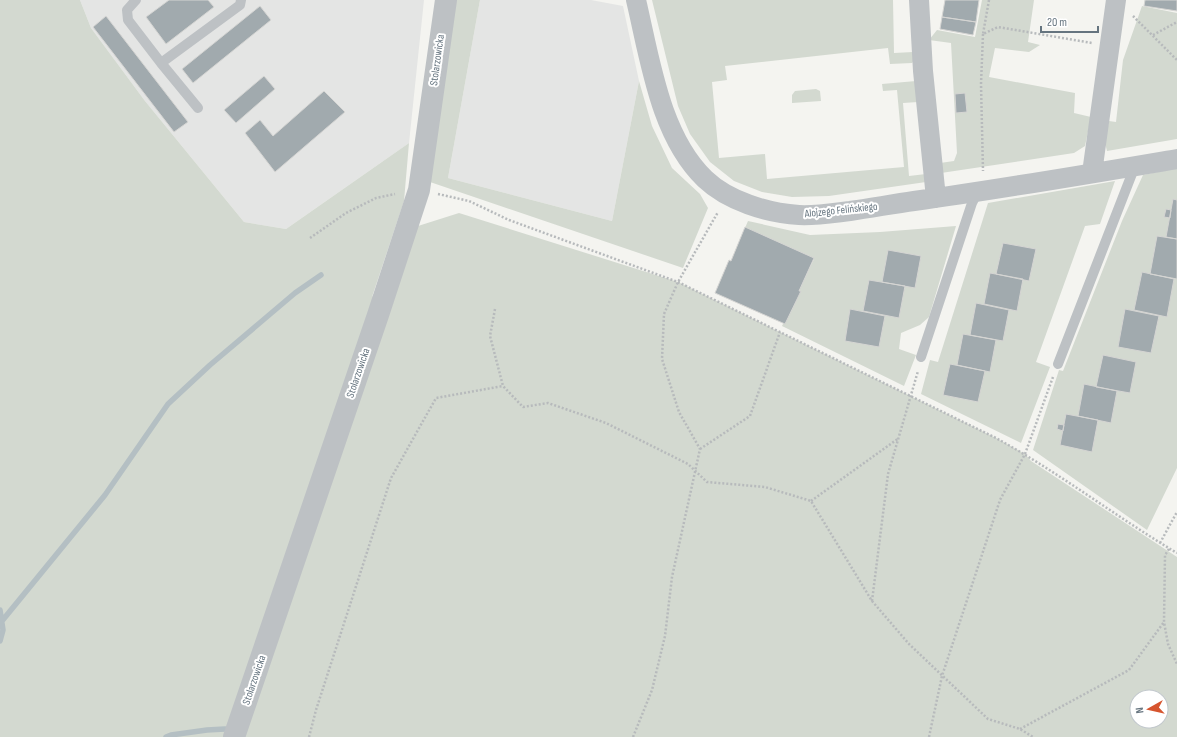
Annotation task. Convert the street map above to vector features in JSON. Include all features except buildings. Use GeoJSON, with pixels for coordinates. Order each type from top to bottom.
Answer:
{"type":"FeatureCollection","features":[{"type":"Feature","properties":{"kind":"street","name":"Stolarzowicka"},"geometry":{"type":"LineString","coordinates":[[234,737],[375,323],[428,192],[446,0]]}},
{"type":"Feature","properties":{"kind":"street","name":"Alojzego Felińskiego"},"geometry":{"type":"LineString","coordinates":[[636,0],[661,106],[674,136],[688,160],[700,174],[727,196],[767,210],[799,215],[833,213],[936,198],[981,184],[1092,173],[1177,159]]}},
{"type":"Feature","properties":{"kind":"street"},"geometry":{"type":"LineString","coordinates":[[919,0],[923,71],[936,198]]}},
{"type":"Feature","properties":{"kind":"street"},"geometry":{"type":"LineString","coordinates":[[1092,173],[1116,0]]}},
{"type":"Feature","properties":{"kind":"lane"},"geometry":{"type":"LineString","coordinates":[[136,0],[127,10],[128,20],[198,108]]}},
{"type":"Feature","properties":{"kind":"lane"},"geometry":{"type":"LineString","coordinates":[[161,63],[240,5],[241,0]]}},
{"type":"Feature","properties":{"kind":"lane"},"geometry":{"type":"LineString","coordinates":[[1058,364],[1135,166]]}},
{"type":"Feature","properties":{"kind":"lane"},"geometry":{"type":"LineString","coordinates":[[921,357],[972,204],[981,184]]}},
{"type":"Feature","properties":{"kind":"path"},"geometry":{"type":"LineString","coordinates":[[981,184],[980,84],[983,34],[989,0]]}},
{"type":"Feature","properties":{"kind":"path"},"geometry":{"type":"LineString","coordinates":[[1132,15],[1177,60]]}},
{"type":"Feature","properties":{"kind":"path"},"geometry":{"type":"LineString","coordinates":[[1153,35],[1177,22]]}},
{"type":"Feature","properties":{"kind":"path"},"geometry":{"type":"LineString","coordinates":[[983,34],[998,27],[1110,46]]}},
{"type":"Feature","properties":{"kind":"path"},"geometry":{"type":"LineString","coordinates":[[310,238],[346,213],[376,198],[428,192],[468,201],[509,220],[678,282],[996,438],[1025,454],[1177,553]]}},
{"type":"Feature","properties":{"kind":"path"},"geometry":{"type":"LineString","coordinates":[[633,737],[652,690],[665,636],[672,577],[700,449],[679,412],[662,359],[664,314],[678,282],[727,196]]}},
{"type":"Feature","properties":{"kind":"path"},"geometry":{"type":"LineString","coordinates":[[494,309],[490,336],[503,386],[523,407],[548,403],[606,423],[688,464],[707,482],[765,487],[811,501],[872,600],[909,644],[988,719],[1020,729],[1033,737]]}},
{"type":"Feature","properties":{"kind":"path"},"geometry":{"type":"LineString","coordinates":[[700,449],[750,416],[780,332]]}},
{"type":"Feature","properties":{"kind":"path"},"geometry":{"type":"LineString","coordinates":[[872,600],[888,474],[921,357]]}},
{"type":"Feature","properties":{"kind":"path"},"geometry":{"type":"LineString","coordinates":[[929,737],[942,676],[1000,500],[1025,454],[1058,364]]}},
{"type":"Feature","properties":{"kind":"path"},"geometry":{"type":"LineString","coordinates":[[309,737],[316,710],[390,478],[436,398],[503,386]]}},
{"type":"Feature","properties":{"kind":"path"},"geometry":{"type":"LineString","coordinates":[[811,501],[899,438]]}},
{"type":"Feature","properties":{"kind":"path"},"geometry":{"type":"LineString","coordinates":[[1160,543],[1177,512]]}},
{"type":"Feature","properties":{"kind":"path"},"geometry":{"type":"LineString","coordinates":[[1169,549],[1165,555],[1164,622],[1168,644],[1177,664]]}},
{"type":"Feature","properties":{"kind":"path"},"geometry":{"type":"LineString","coordinates":[[1020,729],[1129,670],[1164,622]]}},
{"type":"Feature","properties":{"kind":"shaded area"},"geometry":{"type":"Polygon","coordinates":[[[0,0],[80,0],[91,28],[145,101],[244,222],[286,229],[409,143],[404,201],[372,297],[418,226],[459,213],[678,282],[996,438],[1025,454],[1031,461],[1177,557],[1177,737],[0,737],[0,0]]]}},
{"type":"Feature","properties":{"kind":"shaded area"},"geometry":{"type":"Polygon","coordinates":[[[80,0],[424,0],[409,143],[286,229],[244,222],[145,101],[91,28],[80,0]]]}},
{"type":"Feature","properties":{"kind":"shaded area"},"geometry":{"type":"Polygon","coordinates":[[[456,0],[480,0],[448,178],[612,221],[639,81],[652,126],[672,168],[700,194],[708,208],[683,268],[430,182],[456,0]]]}},
{"type":"Feature","properties":{"kind":"shaded area"},"geometry":{"type":"Polygon","coordinates":[[[480,0],[591,0],[623,6],[639,81],[612,221],[448,178],[480,0]]]}},
{"type":"Feature","properties":{"kind":"shaded area"},"geometry":{"type":"Polygon","coordinates":[[[652,0],[893,0],[894,53],[913,52],[914,61],[912,63],[890,64],[888,48],[725,66],[727,80],[712,82],[719,158],[765,154],[767,179],[904,167],[897,90],[883,91],[882,84],[916,81],[918,102],[903,103],[909,176],[926,174],[926,182],[829,196],[792,197],[762,192],[734,181],[710,162],[690,134],[678,106],[652,0]]]}},
{"type":"Feature","properties":{"kind":"shaded area"},"geometry":{"type":"Polygon","coordinates":[[[982,0],[1034,0],[1028,42],[1040,45],[1029,52],[995,48],[989,77],[1075,93],[1074,113],[1091,117],[1085,146],[1074,153],[941,173],[940,163],[954,161],[957,153],[951,43],[929,40],[937,30],[975,37],[982,0]]]}},
{"type":"Feature","properties":{"kind":"shaded area"},"geometry":{"type":"Polygon","coordinates":[[[1142,6],[1177,13],[1177,139],[1107,151],[1105,143],[1109,121],[1116,122],[1123,60],[1142,6]]]}},
{"type":"Feature","properties":{"kind":"shaded area"},"geometry":{"type":"Polygon","coordinates":[[[816,89],[820,91],[821,101],[792,103],[792,95],[795,91],[816,89]]]}},
{"type":"Feature","properties":{"kind":"shaded area"},"geometry":{"type":"Polygon","coordinates":[[[1177,168],[1177,468],[1147,530],[1033,450],[1059,370],[1063,371],[1122,221],[1143,175],[1177,168]]]}},
{"type":"Feature","properties":{"kind":"shaded area"},"geometry":{"type":"Polygon","coordinates":[[[1115,181],[1100,224],[1085,226],[1036,362],[1050,367],[1021,443],[921,394],[930,360],[938,362],[988,203],[1115,181]]]}},
{"type":"Feature","properties":{"kind":"shaded area"},"geometry":{"type":"Polygon","coordinates":[[[748,221],[810,235],[880,232],[956,226],[929,317],[920,325],[901,333],[899,349],[916,355],[904,386],[782,326],[814,259],[745,228],[748,221]]]}},
{"type":"Feature","properties":{"kind":"waterway"},"geometry":{"type":"LineString","coordinates":[[2,621],[105,495],[168,404],[210,365],[295,293],[321,275]]}},
{"type":"Feature","properties":{"kind":"waterway"},"geometry":{"type":"LineString","coordinates":[[0,610],[3,630],[0,641]]}},
{"type":"Feature","properties":{"kind":"waterway"},"geometry":{"type":"LineString","coordinates":[[166,737],[207,730],[225,729]]}}]}
